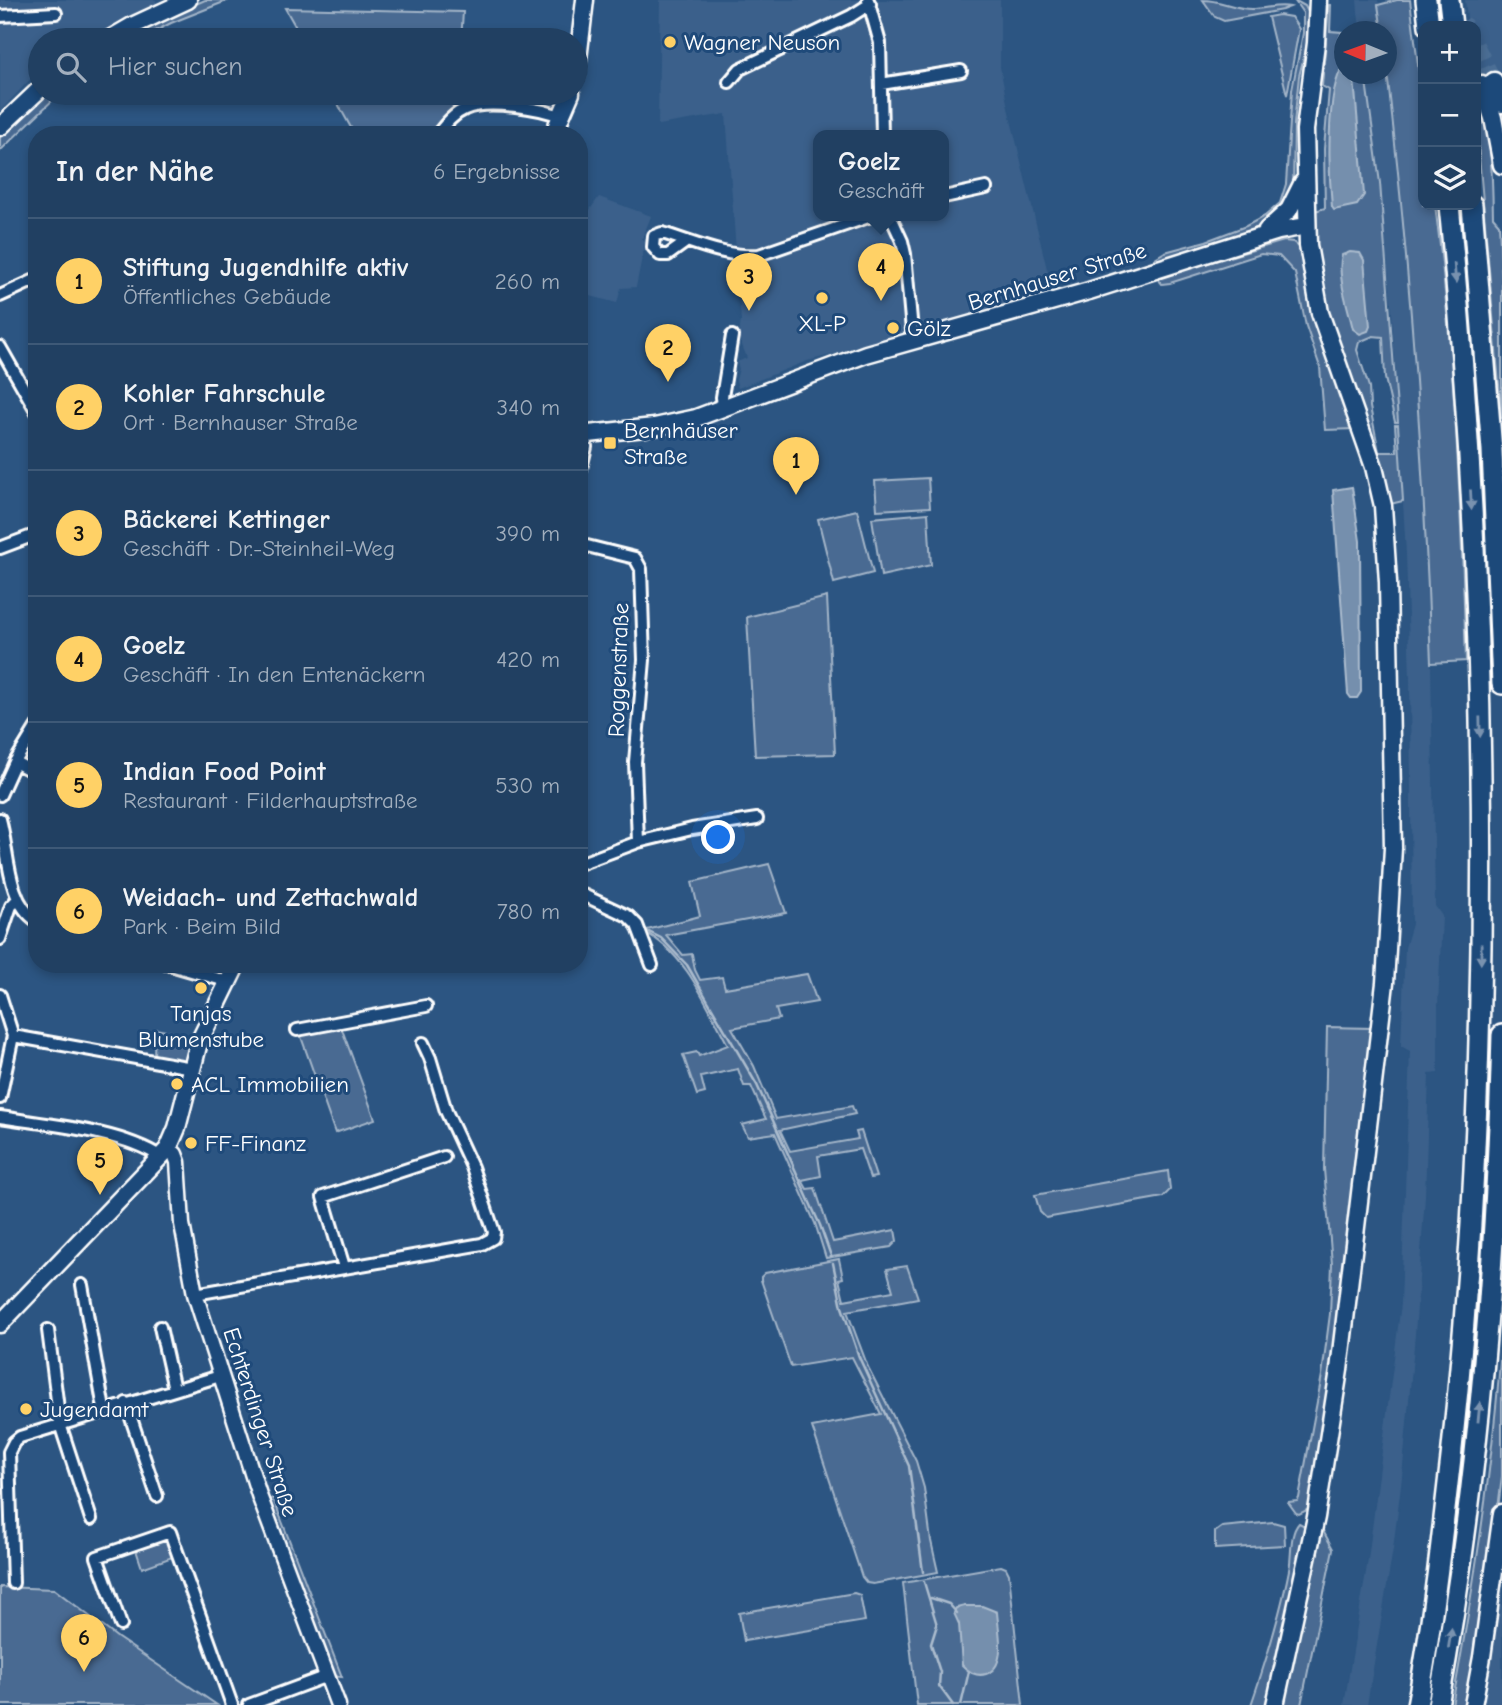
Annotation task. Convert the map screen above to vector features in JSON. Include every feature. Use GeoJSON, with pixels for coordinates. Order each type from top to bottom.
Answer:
{"type":"FeatureCollection","features":[{"type":"Feature","properties":{"kind":"highway"},"geometry":{"type":"LineString","coordinates":[[1426,0],[1428,21]]}},
{"type":"Feature","properties":{"kind":"highway"},"geometry":{"type":"LineString","coordinates":[[1449,0],[1451,21]]}},
{"type":"Feature","properties":{"kind":"highway"},"geometry":{"type":"LineString","coordinates":[[1417,1705],[1437,1577],[1460,1377],[1473,1196],[1480,1023],[1482,838],[1477,621],[1465,401],[1449,210]]}},
{"type":"Feature","properties":{"kind":"highway"},"geometry":{"type":"LineString","coordinates":[[1472,210],[1492,450],[1502,684]]}},
{"type":"Feature","properties":{"kind":"highway"},"geometry":{"type":"LineString","coordinates":[[1438,1705],[1464,1548],[1486,1346],[1502,1035]]}},
{"type":"Feature","properties":{"kind":"main road"},"geometry":{"type":"LineString","coordinates":[[128,28],[188,0]]}},
{"type":"Feature","properties":{"kind":"main road"},"geometry":{"type":"LineString","coordinates":[[582,28],[585,0]]}},
{"type":"Feature","properties":{"kind":"main road"},"geometry":{"type":"LineString","coordinates":[[1275,1705],[1317,1512],[1337,1382],[1385,983],[1393,848],[1388,582],[1383,506],[1374,467],[1320,313],[1309,258],[1305,130],[1317,37],[1318,0]]}},
{"type":"Feature","properties":{"kind":"main road"},"geometry":{"type":"LineString","coordinates":[[1502,104],[1488,83],[1502,165]]}},
{"type":"Feature","properties":{"kind":"main road"},"geometry":{"type":"LineString","coordinates":[[0,127],[28,100]]}},
{"type":"Feature","properties":{"kind":"main road"},"geometry":{"type":"LineString","coordinates":[[558,126],[566,105]]}},
{"type":"Feature","properties":{"kind":"main road"},"geometry":{"type":"LineString","coordinates":[[1259,237],[1289,210],[1305,176]]}},
{"type":"Feature","properties":{"kind":"main road","name":"Bernhauser Straße"},"geometry":{"type":"LineString","coordinates":[[588,433],[673,424],[696,418],[819,370],[1089,292],[1291,227],[1307,226]]}},
{"type":"Feature","properties":{"kind":"main road"},"geometry":{"type":"LineString","coordinates":[[0,1324],[165,1153],[177,1128],[204,1031],[232,973]]}},
{"type":"Feature","properties":{"kind":"main road"},"geometry":{"type":"LineString","coordinates":[[1473,1705],[1502,1513]]}},
{"type":"Feature","properties":{"kind":"street"},"geometry":{"type":"LineString","coordinates":[[729,82],[740,69],[750,63],[852,16],[869,2],[880,43],[882,130]]}},
{"type":"Feature","properties":{"kind":"street"},"geometry":{"type":"LineString","coordinates":[[0,16],[56,13]]}},
{"type":"Feature","properties":{"kind":"street"},"geometry":{"type":"LineString","coordinates":[[881,84],[961,71]]}},
{"type":"Feature","properties":{"kind":"street"},"geometry":{"type":"LineString","coordinates":[[444,126],[464,109],[475,106],[529,107],[562,117]]}},
{"type":"Feature","properties":{"kind":"street"},"geometry":{"type":"LineString","coordinates":[[949,196],[986,188]]}},
{"type":"Feature","properties":{"kind":"street"},"geometry":{"type":"LineString","coordinates":[[686,242],[743,257],[759,256],[857,221]]}},
{"type":"Feature","properties":{"kind":"street"},"geometry":{"type":"LineString","coordinates":[[893,221],[905,254],[913,342]]}},
{"type":"Feature","properties":{"kind":"street"},"geometry":{"type":"LineString","coordinates":[[0,296],[28,283]]}},
{"type":"Feature","properties":{"kind":"street"},"geometry":{"type":"LineString","coordinates":[[723,407],[722,397],[732,336]]}},
{"type":"Feature","properties":{"kind":"street"},"geometry":{"type":"LineString","coordinates":[[0,347],[28,396]]}},
{"type":"Feature","properties":{"kind":"street"},"geometry":{"type":"LineString","coordinates":[[0,548],[28,537]]}},
{"type":"Feature","properties":{"kind":"street","name":"Roggenstraße"},"geometry":{"type":"LineString","coordinates":[[588,546],[635,558],[641,569],[644,660],[635,762],[638,842]]}},
{"type":"Feature","properties":{"kind":"street"},"geometry":{"type":"LineString","coordinates":[[1,788],[28,741]]}},
{"type":"Feature","properties":{"kind":"street"},"geometry":{"type":"LineString","coordinates":[[15,762],[28,769]]}},
{"type":"Feature","properties":{"kind":"street"},"geometry":{"type":"LineString","coordinates":[[0,819],[14,890],[28,913]]}},
{"type":"Feature","properties":{"kind":"street"},"geometry":{"type":"LineString","coordinates":[[588,861],[638,842],[692,829],[757,819]]}},
{"type":"Feature","properties":{"kind":"street"},"geometry":{"type":"LineString","coordinates":[[588,897],[628,916],[638,925],[652,965]]}},
{"type":"Feature","properties":{"kind":"street"},"geometry":{"type":"LineString","coordinates":[[0,939],[11,906],[18,899]]}},
{"type":"Feature","properties":{"kind":"street"},"geometry":{"type":"LineString","coordinates":[[198,973],[227,984]]}},
{"type":"Feature","properties":{"kind":"street"},"geometry":{"type":"LineString","coordinates":[[0,995],[13,1036],[0,1098]]}},
{"type":"Feature","properties":{"kind":"street"},"geometry":{"type":"LineString","coordinates":[[297,1030],[426,1006]]}},
{"type":"Feature","properties":{"kind":"street"},"geometry":{"type":"LineString","coordinates":[[13,1036],[192,1068]]}},
{"type":"Feature","properties":{"kind":"street"},"geometry":{"type":"LineString","coordinates":[[195,1294],[488,1242],[493,1238],[494,1232],[485,1206],[446,1111],[424,1043]]}},
{"type":"Feature","properties":{"kind":"street"},"geometry":{"type":"LineString","coordinates":[[0,1116],[127,1141],[165,1153]]}},
{"type":"Feature","properties":{"kind":"street","name":"Echterdinger Straße"},"geometry":{"type":"LineString","coordinates":[[165,1153],[175,1154],[178,1162],[185,1246],[195,1294],[220,1376],[264,1507],[338,1705]]}},
{"type":"Feature","properties":{"kind":"street"},"geometry":{"type":"LineString","coordinates":[[344,1267],[323,1197],[444,1157]]}},
{"type":"Feature","properties":{"kind":"street"},"geometry":{"type":"LineString","coordinates":[[82,1284],[104,1409]]}},
{"type":"Feature","properties":{"kind":"street"},"geometry":{"type":"LineString","coordinates":[[160,1327],[174,1389]]}},
{"type":"Feature","properties":{"kind":"street"},"geometry":{"type":"LineString","coordinates":[[48,1330],[60,1424],[91,1519]]}},
{"type":"Feature","properties":{"kind":"street"},"geometry":{"type":"LineString","coordinates":[[13,1583],[9,1452],[13,1441],[104,1409],[220,1376]]}},
{"type":"Feature","properties":{"kind":"street"},"geometry":{"type":"LineString","coordinates":[[125,1403],[157,1496]]}},
{"type":"Feature","properties":{"kind":"street"},"geometry":{"type":"LineString","coordinates":[[121,1625],[97,1557],[170,1532],[232,1705]]}},
{"type":"Feature","properties":{"kind":"street"},"geometry":{"type":"LineString","coordinates":[[249,1705],[327,1676]]}},
{"type":"Feature","properties":{"kind":"shaded area"},"geometry":{"type":"Polygon","coordinates":[[[0,0],[156,0],[156,4],[108,28],[28,28],[28,82],[0,111],[0,0]]]}},
{"type":"Feature","properties":{"kind":"shaded area"},"geometry":{"type":"Polygon","coordinates":[[[205,0],[229,0],[161,28],[142,28],[205,0]]]}},
{"type":"Feature","properties":{"kind":"shaded area"},"geometry":{"type":"Polygon","coordinates":[[[660,0],[1000,0],[1000,67],[1054,298],[807,361],[738,388],[737,362],[747,358],[739,337],[741,320],[726,114],[658,125],[660,0]]]}},
{"type":"Feature","properties":{"kind":"shaded area"},"geometry":{"type":"Polygon","coordinates":[[[1203,0],[1246,9],[1290,7],[1224,21],[1215,17],[1203,0]]]}},
{"type":"Feature","properties":{"kind":"shaded area"},"geometry":{"type":"Polygon","coordinates":[[[1294,0],[1305,6],[1308,12],[1310,33],[1299,76],[1294,124],[1293,194],[1265,224],[1242,235],[1155,264],[1155,258],[1165,252],[1246,226],[1265,216],[1280,203],[1286,184],[1292,90],[1303,33],[1303,13],[1294,0]]]}},
{"type":"Feature","properties":{"kind":"shaded area"},"geometry":{"type":"Polygon","coordinates":[[[1357,0],[1378,0],[1381,21],[1359,21],[1357,0]]]}},
{"type":"Feature","properties":{"kind":"shaded area"},"geometry":{"type":"Polygon","coordinates":[[[1410,0],[1418,65],[1418,210],[1436,210],[1448,319],[1466,661],[1431,663],[1420,441],[1409,293],[1388,84],[1397,84],[1397,21],[1380,21],[1378,5],[1410,0]]]}},
{"type":"Feature","properties":{"kind":"shaded area"},"geometry":{"type":"Polygon","coordinates":[[[1465,0],[1502,0],[1502,72],[1481,78],[1481,21],[1467,21],[1465,0]]]}},
{"type":"Feature","properties":{"kind":"shaded area"},"geometry":{"type":"Polygon","coordinates":[[[1331,5],[1334,84],[1366,84],[1380,183],[1398,422],[1395,422],[1385,378],[1383,337],[1373,336],[1359,342],[1357,350],[1369,387],[1379,452],[1397,452],[1395,425],[1398,425],[1403,501],[1386,505],[1324,300],[1317,255],[1315,211],[1325,208],[1324,149],[1329,90],[1322,86],[1331,5]]]}},
{"type":"Feature","properties":{"kind":"shaded area"},"geometry":{"type":"Polygon","coordinates":[[[285,8],[463,12],[462,28],[296,28],[285,8]]]}},
{"type":"Feature","properties":{"kind":"shaded area"},"geometry":{"type":"Polygon","coordinates":[[[1268,17],[1291,17],[1299,29],[1287,95],[1268,17]]]}},
{"type":"Feature","properties":{"kind":"shaded area"},"geometry":{"type":"Polygon","coordinates":[[[1336,84],[1354,84],[1364,195],[1357,205],[1334,210],[1330,175],[1330,133],[1336,84]]]}},
{"type":"Feature","properties":{"kind":"shaded area"},"geometry":{"type":"Polygon","coordinates":[[[1366,84],[1388,84],[1409,284],[1431,663],[1435,906],[1442,916],[1438,1073],[1429,1074],[1425,1196],[1402,1477],[1367,1705],[1344,1705],[1368,1560],[1401,1304],[1410,1051],[1401,1046],[1405,948],[1412,924],[1406,553],[1392,314],[1380,183],[1366,84]]]}},
{"type":"Feature","properties":{"kind":"shaded area"},"geometry":{"type":"Polygon","coordinates":[[[34,105],[48,105],[0,151],[0,136],[34,105]]]}},
{"type":"Feature","properties":{"kind":"shaded area"},"geometry":{"type":"Polygon","coordinates":[[[339,105],[456,105],[442,126],[350,126],[339,105]]]}},
{"type":"Feature","properties":{"kind":"shaded area"},"geometry":{"type":"Polygon","coordinates":[[[1481,108],[1489,140],[1493,217],[1499,224],[1502,279],[1502,419],[1481,178],[1481,108]]]}},
{"type":"Feature","properties":{"kind":"shaded area"},"geometry":{"type":"Polygon","coordinates":[[[599,197],[651,216],[642,239],[645,242],[636,287],[621,288],[617,303],[588,295],[588,212],[599,197]]]}},
{"type":"Feature","properties":{"kind":"shaded area"},"geometry":{"type":"Polygon","coordinates":[[[1284,241],[1293,242],[1299,247],[1318,332],[1355,429],[1325,430],[1320,367],[1306,326],[1295,273],[1279,256],[1261,254],[1170,283],[1162,284],[1158,279],[1159,275],[1284,241]]]}},
{"type":"Feature","properties":{"kind":"shaded area"},"geometry":{"type":"Polygon","coordinates":[[[1360,253],[1364,260],[1370,326],[1368,331],[1360,334],[1353,329],[1342,282],[1342,255],[1360,253]]]}},
{"type":"Feature","properties":{"kind":"shaded area"},"geometry":{"type":"Polygon","coordinates":[[[928,478],[930,507],[877,510],[875,481],[928,478]]]}},
{"type":"Feature","properties":{"kind":"shaded area"},"geometry":{"type":"Polygon","coordinates":[[[1352,487],[1360,541],[1361,692],[1357,698],[1351,698],[1348,694],[1333,490],[1352,487]]]}},
{"type":"Feature","properties":{"kind":"shaded area"},"geometry":{"type":"Polygon","coordinates":[[[857,510],[873,573],[834,583],[818,519],[857,510]]]}},
{"type":"Feature","properties":{"kind":"shaded area"},"geometry":{"type":"Polygon","coordinates":[[[928,513],[931,565],[881,576],[872,518],[928,513]]]}},
{"type":"Feature","properties":{"kind":"shaded area"},"geometry":{"type":"Polygon","coordinates":[[[827,597],[835,754],[755,756],[747,617],[827,597]]]}},
{"type":"Feature","properties":{"kind":"shaded area"},"geometry":{"type":"Polygon","coordinates":[[[769,864],[786,913],[666,935],[683,955],[692,954],[700,980],[722,977],[725,988],[807,974],[817,1002],[776,1009],[779,1019],[732,1028],[754,1066],[776,1119],[852,1106],[855,1114],[780,1130],[790,1151],[858,1139],[856,1132],[861,1131],[876,1177],[870,1178],[860,1149],[818,1156],[821,1176],[802,1180],[807,1189],[815,1188],[833,1242],[895,1230],[897,1241],[891,1247],[826,1258],[815,1223],[775,1133],[748,1137],[742,1125],[766,1119],[751,1086],[744,1086],[738,1069],[701,1077],[705,1093],[697,1095],[683,1055],[697,1052],[699,1056],[728,1045],[683,966],[671,952],[643,931],[700,916],[692,882],[769,864]]]}},
{"type":"Feature","properties":{"kind":"shaded area"},"geometry":{"type":"Polygon","coordinates":[[[340,1024],[375,1119],[335,1133],[299,1031],[340,1024]]]}},
{"type":"Feature","properties":{"kind":"shaded area"},"geometry":{"type":"Polygon","coordinates":[[[1327,1027],[1373,1028],[1333,1366],[1311,1508],[1299,1514],[1288,1502],[1297,1501],[1299,1498],[1322,1375],[1330,1314],[1332,1264],[1324,1169],[1327,1027]]]}},
{"type":"Feature","properties":{"kind":"shaded area"},"geometry":{"type":"Polygon","coordinates":[[[155,1029],[193,1038],[185,1059],[177,1061],[154,1057],[155,1029]]]}},
{"type":"Feature","properties":{"kind":"shaded area"},"geometry":{"type":"Polygon","coordinates":[[[1168,1171],[1170,1190],[1163,1197],[1046,1218],[1040,1212],[1035,1195],[1168,1171]]]}},
{"type":"Feature","properties":{"kind":"shaded area"},"geometry":{"type":"Polygon","coordinates":[[[839,1259],[843,1278],[839,1279],[844,1300],[893,1291],[887,1269],[907,1266],[918,1298],[847,1311],[868,1367],[916,1461],[924,1488],[938,1572],[873,1584],[867,1583],[862,1577],[812,1427],[881,1414],[852,1357],[791,1367],[761,1280],[765,1273],[839,1259]]]}},
{"type":"Feature","properties":{"kind":"shaded area"},"geometry":{"type":"Polygon","coordinates":[[[1502,1334],[1502,1476],[1488,1590],[1469,1705],[1452,1705],[1483,1520],[1502,1334]]]}},
{"type":"Feature","properties":{"kind":"shaded area"},"geometry":{"type":"Polygon","coordinates":[[[273,1498],[342,1677],[333,1676],[268,1500],[273,1498]]]}},
{"type":"Feature","properties":{"kind":"shaded area"},"geometry":{"type":"Polygon","coordinates":[[[1273,1522],[1284,1525],[1285,1545],[1215,1549],[1215,1532],[1222,1527],[1273,1522]]]}},
{"type":"Feature","properties":{"kind":"shaded area"},"geometry":{"type":"Polygon","coordinates":[[[1299,1523],[1307,1532],[1269,1705],[1251,1705],[1277,1621],[1289,1570],[1292,1539],[1299,1523]]]}},
{"type":"Feature","properties":{"kind":"shaded area"},"geometry":{"type":"Polygon","coordinates":[[[1322,1529],[1333,1549],[1301,1705],[1282,1705],[1322,1529]]]}},
{"type":"Feature","properties":{"kind":"shaded area"},"geometry":{"type":"Polygon","coordinates":[[[170,1532],[178,1555],[142,1568],[134,1544],[170,1532]]]}},
{"type":"Feature","properties":{"kind":"shaded area"},"geometry":{"type":"Polygon","coordinates":[[[1001,1566],[1006,1568],[1009,1574],[1023,1705],[917,1705],[903,1583],[1001,1566]]]}},
{"type":"Feature","properties":{"kind":"shaded area"},"geometry":{"type":"Polygon","coordinates":[[[0,1587],[54,1589],[118,1638],[217,1705],[0,1705],[0,1587]]]}},
{"type":"Feature","properties":{"kind":"shaded area"},"geometry":{"type":"Polygon","coordinates":[[[854,1593],[860,1595],[865,1621],[744,1641],[739,1613],[854,1593]]]}},
{"type":"Feature","properties":{"kind":"shaded area"},"geometry":{"type":"Polygon","coordinates":[[[1502,1598],[1502,1705],[1483,1705],[1491,1657],[1502,1598]]]}},
{"type":"Feature","properties":{"kind":"shaded area"},"geometry":{"type":"Polygon","coordinates":[[[982,1606],[997,1612],[999,1656],[993,1670],[986,1674],[973,1673],[962,1665],[959,1624],[954,1613],[956,1608],[982,1606]]]}},
{"type":"Feature","properties":{"kind":"waterway"},"geometry":{"type":"LineString","coordinates":[[588,903],[626,921]]}},
{"type":"Feature","properties":{"kind":"waterway"},"geometry":{"type":"LineString","coordinates":[[647,931],[661,938],[687,965],[757,1085],[820,1225],[831,1256]]}},
{"type":"Feature","properties":{"kind":"waterway"},"geometry":{"type":"LineString","coordinates":[[833,1263],[842,1307],[859,1357],[909,1466],[923,1572]]}},
{"type":"Feature","properties":{"kind":"waterway"},"geometry":{"type":"LineString","coordinates":[[270,1501],[291,1560]]}},
{"type":"Feature","properties":{"kind":"waterway"},"geometry":{"type":"LineString","coordinates":[[924,1582],[937,1625],[931,1644],[940,1672],[939,1686],[953,1705]]}},
{"type":"Feature","properties":{"kind":"waterway"},"geometry":{"type":"LineString","coordinates":[[931,1598],[949,1604],[957,1613]]}},
{"type":"Feature","properties":{"kind":"waterway"},"geometry":{"type":"LineString","coordinates":[[961,1705],[969,1671]]}},
{"type":"Feature","properties":{"kind":"tunnel"},"geometry":{"type":"LineString","coordinates":[[1449,2],[1462,21]]}},
{"type":"Feature","properties":{"kind":"tunnel"},"geometry":{"type":"LineString","coordinates":[[1481,55],[1494,81]]}},
{"type":"Feature","properties":{"kind":"place","name":"Wagner Neuson"},"geometry":{"type":"Point","coordinates":[670,42]}},
{"type":"Feature","properties":{"kind":"place","name":"XL-P"},"geometry":{"type":"Point","coordinates":[822,298]}},
{"type":"Feature","properties":{"kind":"place","name":"Goelz"},"geometry":{"type":"Point","coordinates":[881,301]}},
{"type":"Feature","properties":{"kind":"place","name":"Bäckerei Kettinger"},"geometry":{"type":"Point","coordinates":[749,311]}},
{"type":"Feature","properties":{"kind":"place","name":"Gölz"},"geometry":{"type":"Point","coordinates":[893,328]}},
{"type":"Feature","properties":{"kind":"place","name":"Kohler Fahrschule"},"geometry":{"type":"Point","coordinates":[668,382]}},
{"type":"Feature","properties":{"kind":"place","name":"Bernhäuser Straße"},"geometry":{"type":"Point","coordinates":[610,443]}},
{"type":"Feature","properties":{"kind":"place","name":"Stiftung Jugendhilfe aktiv"},"geometry":{"type":"Point","coordinates":[796,495]}},
{"type":"Feature","properties":{"kind":"place","name":"Tanjas Blumenstube"},"geometry":{"type":"Point","coordinates":[201,988]}},
{"type":"Feature","properties":{"kind":"place","name":"ACL Immobilien"},"geometry":{"type":"Point","coordinates":[177,1084]}},
{"type":"Feature","properties":{"kind":"place","name":"FF-Finanz"},"geometry":{"type":"Point","coordinates":[191,1143]}},
{"type":"Feature","properties":{"kind":"place","name":"Indian Food Point"},"geometry":{"type":"Point","coordinates":[100,1195]}},
{"type":"Feature","properties":{"kind":"place","name":"Jugendamt"},"geometry":{"type":"Point","coordinates":[26,1409]}},
{"type":"Feature","properties":{"kind":"place","name":"Weidach- und Zettachwald"},"geometry":{"type":"Point","coordinates":[84,1672]}}]}
